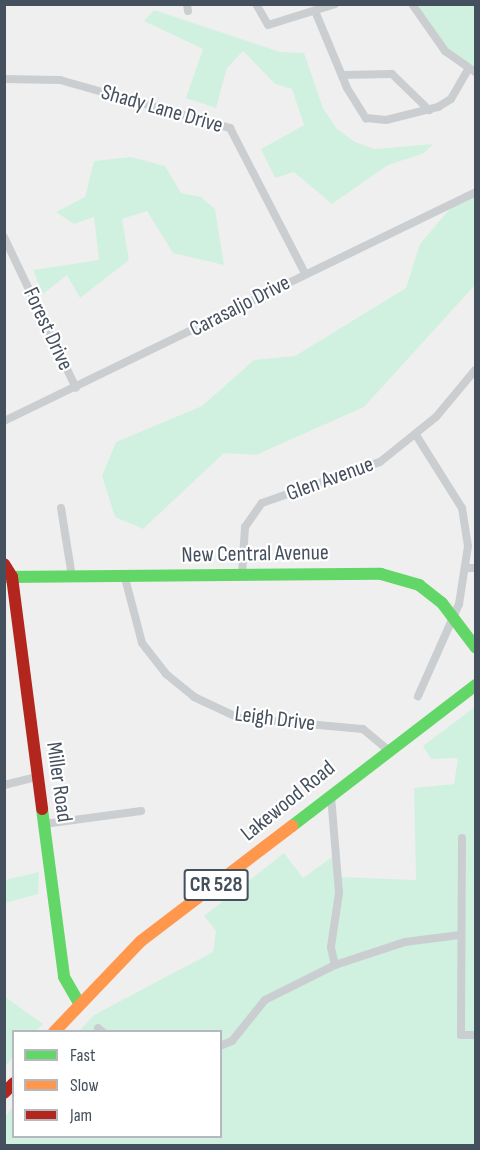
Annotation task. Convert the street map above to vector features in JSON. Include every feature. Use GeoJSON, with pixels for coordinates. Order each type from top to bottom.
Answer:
{"type":"FeatureCollection","features":[{"type":"Feature","properties":{"kind":"street"},"geometry":{"type":"LineString","coordinates":[[256,4],[268,25],[335,4]]}},
{"type":"Feature","properties":{"kind":"street"},"geometry":{"type":"LineString","coordinates":[[315,11],[342,75],[366,118],[386,120],[429,110],[451,99],[472,72],[445,51],[412,4]]}},
{"type":"Feature","properties":{"kind":"street"},"geometry":{"type":"LineString","coordinates":[[342,75],[392,74],[429,110]]}},
{"type":"Feature","properties":{"kind":"street","name":"Shady Lane Drive"},"geometry":{"type":"LineString","coordinates":[[4,79],[60,80],[230,128],[305,273]]}},
{"type":"Feature","properties":{"kind":"street","name":"Carasaljo Drive"},"geometry":{"type":"LineString","coordinates":[[4,421],[476,192]]}},
{"type":"Feature","properties":{"kind":"street","name":"Forest Drive"},"geometry":{"type":"LineString","coordinates":[[4,237],[76,388]]}},
{"type":"Feature","properties":{"kind":"street","name":"Glen Avenue"},"geometry":{"type":"LineString","coordinates":[[242,575],[245,527],[262,503],[361,472],[416,435],[476,369]]}},
{"type":"Feature","properties":{"kind":"street"},"geometry":{"type":"LineString","coordinates":[[416,435],[462,508],[465,568],[454,616],[418,696]]}},
{"type":"Feature","properties":{"kind":"street"},"geometry":{"type":"LineString","coordinates":[[61,508],[72,577]]}},
{"type":"Feature","properties":{"kind":"street","name":"Miller Road"},"geometry":{"type":"LineString","coordinates":[[4,564],[8,577],[44,824],[64,977],[79,1003]]}},
{"type":"Feature","properties":{"kind":"street"},"geometry":{"type":"LineString","coordinates":[[465,568],[476,568]]}},
{"type":"Feature","properties":{"kind":"street","name":"New Central Avenue"},"geometry":{"type":"LineString","coordinates":[[8,577],[125,578],[242,575],[401,577],[419,585],[454,616],[476,648]]}},
{"type":"Feature","properties":{"kind":"street","name":"Leigh Drive"},"geometry":{"type":"LineString","coordinates":[[125,578],[142,643],[166,674],[194,697],[239,718],[363,729],[387,748]]}},
{"type":"Feature","properties":{"kind":"street","name":"Lakewood Road"},"geometry":{"type":"LineString","coordinates":[[56,1030],[79,1003],[141,941],[331,795],[387,748],[476,685]]}},
{"type":"Feature","properties":{"kind":"street"},"geometry":{"type":"LineString","coordinates":[[4,785],[37,777]]}},
{"type":"Feature","properties":{"kind":"street"},"geometry":{"type":"LineString","coordinates":[[331,795],[339,893],[331,947],[335,965]]}},
{"type":"Feature","properties":{"kind":"street"},"geometry":{"type":"LineString","coordinates":[[44,824],[141,812]]}},
{"type":"Feature","properties":{"kind":"street"},"geometry":{"type":"LineString","coordinates":[[462,837],[461,1035],[476,1035]]}},
{"type":"Feature","properties":{"kind":"street"},"geometry":{"type":"LineString","coordinates":[[222,1045],[232,1041],[265,1000],[335,965],[405,942],[460,935]]}},
{"type":"Feature","properties":{"kind":"green space"},"geometry":{"type":"Polygon","coordinates":[[[412,5],[475,5],[475,73],[456,62],[412,5]]]}},
{"type":"Feature","properties":{"kind":"green space"},"geometry":{"type":"Polygon","coordinates":[[[154,10],[280,52],[304,53],[323,108],[337,129],[355,142],[374,149],[433,144],[424,153],[388,165],[332,204],[294,172],[275,178],[261,149],[304,125],[292,89],[275,84],[243,51],[227,68],[216,108],[186,98],[203,49],[144,21],[154,10]]]}},
{"type":"Feature","properties":{"kind":"green space"},"geometry":{"type":"Polygon","coordinates":[[[131,157],[165,166],[181,193],[201,197],[215,209],[224,265],[173,253],[147,211],[122,219],[129,260],[80,298],[67,275],[43,294],[33,270],[99,260],[94,217],[74,224],[56,212],[85,197],[94,161],[131,157]]]}},
{"type":"Feature","properties":{"kind":"green space"},"geometry":{"type":"Polygon","coordinates":[[[475,194],[475,285],[364,407],[256,455],[224,453],[143,529],[115,517],[102,476],[116,442],[202,406],[254,360],[295,356],[406,288],[420,244],[454,204],[475,194]]]}},
{"type":"Feature","properties":{"kind":"green space"},"geometry":{"type":"Polygon","coordinates":[[[475,707],[475,1145],[5,1146],[5,1117],[12,1108],[12,1138],[222,1138],[222,1030],[80,1030],[94,1015],[213,952],[216,931],[204,916],[284,853],[303,878],[339,852],[340,877],[416,880],[414,788],[454,784],[458,758],[431,759],[423,746],[475,707]]]}},
{"type":"Feature","properties":{"kind":"green space"},"geometry":{"type":"Polygon","coordinates":[[[39,872],[38,894],[5,903],[5,880],[39,872]]]}},
{"type":"Feature","properties":{"kind":"green space"},"geometry":{"type":"Polygon","coordinates":[[[4,996],[43,1024],[37,1030],[12,1030],[12,1058],[5,1067],[4,996]]]}},
{"type":"Feature","properties":{"kind":"traffic: fast"},"geometry":{"type":"LineString","coordinates":[[4,577],[381,574],[419,585],[442,603],[476,648]]}},
{"type":"Feature","properties":{"kind":"traffic: fast"},"geometry":{"type":"LineString","coordinates":[[292,826],[476,685]]}},
{"type":"Feature","properties":{"kind":"traffic: fast"},"geometry":{"type":"LineString","coordinates":[[42,809],[64,977],[79,1003]]}},
{"type":"Feature","properties":{"kind":"traffic: slow"},"geometry":{"type":"LineString","coordinates":[[56,1030],[141,941],[292,826]]}},
{"type":"Feature","properties":{"kind":"traffic: jam"},"geometry":{"type":"LineString","coordinates":[[4,564],[12,577],[42,809]]}},
{"type":"Feature","properties":{"kind":"traffic: jam"},"geometry":{"type":"LineString","coordinates":[[4,1093],[12,1085]]}}]}
